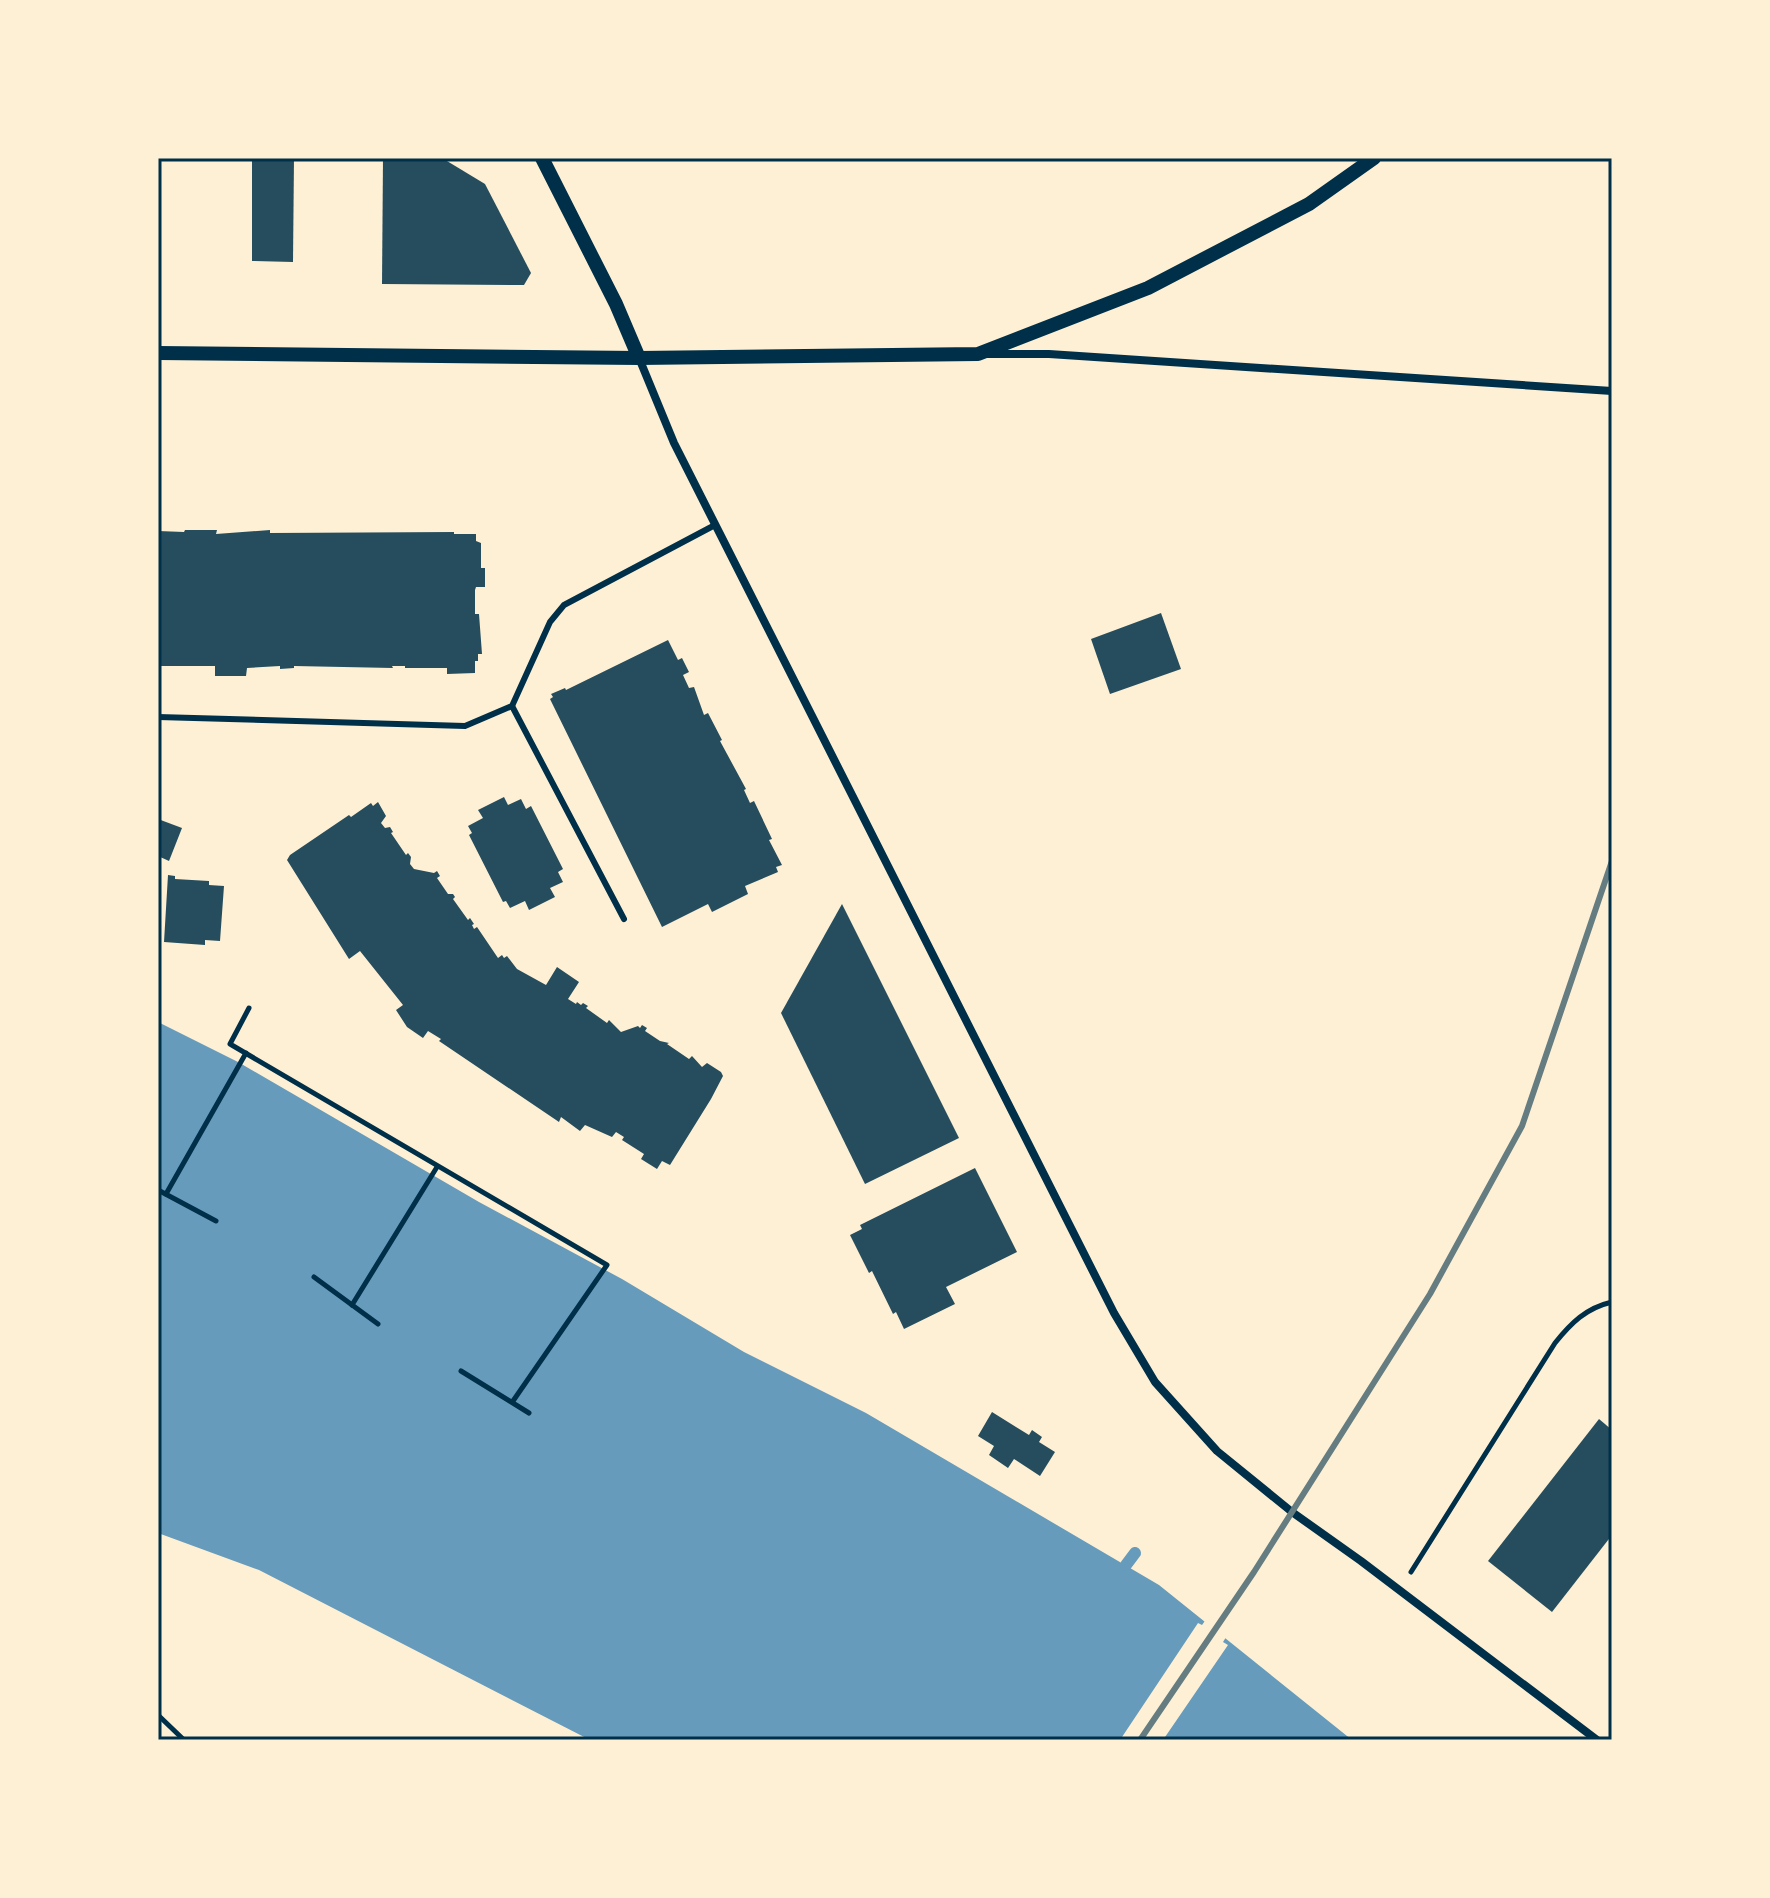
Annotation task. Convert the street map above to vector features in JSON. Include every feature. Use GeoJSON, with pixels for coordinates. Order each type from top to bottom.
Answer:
{"type":"FeatureCollection","features":[{"type":"Feature","properties":{"kind":"street"},"geometry":{"type":"LineString","coordinates":[[542,158],[616,304],[674,443],[715,525],[1114,1313],[1155,1382],[1217,1451],[1292,1512],[1597,1740]]}},
{"type":"Feature","properties":{"kind":"street"},"geometry":{"type":"LineString","coordinates":[[978,354],[1148,288],[1309,204],[1374,158]]}},
{"type":"Feature","properties":{"kind":"street"},"geometry":{"type":"LineString","coordinates":[[158,353],[639,358],[1049,354],[1612,391]]}},
{"type":"Feature","properties":{"kind":"lane"},"geometry":{"type":"LineString","coordinates":[[158,717],[465,726],[512,706],[550,622],[564,605],[715,525]]}},
{"type":"Feature","properties":{"kind":"lane"},"geometry":{"type":"LineString","coordinates":[[512,706],[624,919]]}},
{"type":"Feature","properties":{"kind":"path"},"geometry":{"type":"LineString","coordinates":[[249,1008],[230,1044],[607,1265],[513,1401]]}},
{"type":"Feature","properties":{"kind":"path"},"geometry":{"type":"LineString","coordinates":[[166,1194],[246,1053]]}},
{"type":"Feature","properties":{"kind":"path"},"geometry":{"type":"LineString","coordinates":[[352,1305],[437,1167]]}},
{"type":"Feature","properties":{"kind":"path"},"geometry":{"type":"LineString","coordinates":[[158,1190],[216,1221]]}},
{"type":"Feature","properties":{"kind":"path"},"geometry":{"type":"LineString","coordinates":[[314,1277],[378,1324]]}},
{"type":"Feature","properties":{"kind":"path"},"geometry":{"type":"LineString","coordinates":[[1399,1591],[1555,1343],[1574,1319],[1597,1306],[1612,1302]]}},
{"type":"Feature","properties":{"kind":"path"},"geometry":{"type":"LineString","coordinates":[[461,1371],[529,1413]]}},
{"type":"Feature","properties":{"kind":"path"},"geometry":{"type":"LineString","coordinates":[[158,1715],[184,1740]]}},
{"type":"Feature","properties":{"kind":"water"},"geometry":{"type":"Polygon","coordinates":[[[158,1022],[238,1062],[479,1202],[622,1279],[744,1352],[866,1413],[1159,1585],[1352,1740],[590,1740],[259,1570],[158,1533],[158,1022]]]}},
{"type":"Feature","properties":{"kind":"pier"},"geometry":{"type":"Polygon","coordinates":[[[1207,1618],[1228,1634],[1223,1642],[1228,1645],[1163,1740],[1120,1740],[1198,1623],[1202,1625],[1207,1618]]]}},
{"type":"Feature","properties":{"kind":"building"},"geometry":{"type":"Polygon","coordinates":[[[252,158],[294,158],[293,262],[252,261],[252,158]]]}},
{"type":"Feature","properties":{"kind":"building"},"geometry":{"type":"Polygon","coordinates":[[[383,158],[442,158],[485,184],[531,273],[524,285],[382,284],[383,158]]]}},
{"type":"Feature","properties":{"kind":"building"},"geometry":{"type":"Polygon","coordinates":[[[217,530],[216,534],[270,530],[270,533],[476,534],[476,541],[481,543],[485,587],[476,587],[475,590],[475,614],[479,614],[482,654],[478,654],[478,661],[475,661],[475,673],[447,674],[447,668],[405,666],[294,666],[280,669],[280,666],[247,668],[246,676],[215,676],[215,666],[158,666],[158,531],[217,530]]]}},
{"type":"Feature","properties":{"kind":"building"},"geometry":{"type":"Polygon","coordinates":[[[1161,613],[1181,669],[1110,694],[1091,639],[1161,613]]]}},
{"type":"Feature","properties":{"kind":"building"},"geometry":{"type":"Polygon","coordinates":[[[668,640],[678,660],[682,658],[689,672],[683,675],[689,688],[694,687],[704,715],[708,713],[750,803],[754,801],[782,865],[776,867],[778,872],[745,886],[748,894],[712,912],[708,904],[662,927],[550,699],[553,697],[551,694],[566,690],[668,640]]]}},
{"type":"Feature","properties":{"kind":"building"},"geometry":{"type":"Polygon","coordinates":[[[504,797],[508,805],[521,799],[526,809],[531,806],[563,869],[558,872],[563,882],[550,888],[555,897],[529,910],[525,901],[510,908],[506,901],[503,902],[469,835],[472,833],[468,826],[483,818],[478,810],[504,797]]]}},
{"type":"Feature","properties":{"kind":"building"},"geometry":{"type":"Polygon","coordinates":[[[378,802],[386,816],[381,823],[385,828],[390,827],[406,855],[408,853],[411,857],[410,864],[414,869],[437,871],[440,876],[437,878],[448,894],[453,894],[453,899],[474,924],[474,929],[477,927],[498,958],[507,956],[517,969],[546,985],[557,967],[579,982],[568,999],[588,1006],[586,1008],[607,1023],[609,1020],[621,1032],[642,1025],[647,1028],[645,1031],[669,1043],[689,1059],[692,1056],[702,1067],[707,1063],[721,1072],[723,1076],[711,1099],[670,1165],[662,1161],[657,1169],[641,1159],[644,1154],[622,1140],[624,1137],[616,1132],[612,1137],[585,1125],[580,1131],[561,1117],[559,1122],[439,1041],[441,1039],[428,1031],[423,1038],[407,1027],[396,1010],[403,1005],[360,951],[349,959],[287,860],[349,815],[351,817],[371,803],[373,806],[378,802]]]}},
{"type":"Feature","properties":{"kind":"building"},"geometry":{"type":"Polygon","coordinates":[[[158,819],[182,828],[169,861],[158,856],[158,819]]]}},
{"type":"Feature","properties":{"kind":"building"},"geometry":{"type":"Polygon","coordinates":[[[168,875],[175,876],[175,879],[209,881],[209,885],[224,886],[220,941],[205,940],[205,945],[164,942],[168,875]]]}},
{"type":"Feature","properties":{"kind":"building"},"geometry":{"type":"Polygon","coordinates":[[[842,904],[959,1138],[865,1184],[781,1013],[842,904]]]}},
{"type":"Feature","properties":{"kind":"building"},"geometry":{"type":"Polygon","coordinates":[[[975,1168],[1017,1252],[946,1287],[955,1304],[904,1329],[872,1271],[869,1273],[850,1235],[862,1229],[860,1225],[975,1168]]]}},
{"type":"Feature","properties":{"kind":"building"},"geometry":{"type":"Polygon","coordinates":[[[992,1412],[1029,1435],[1032,1430],[1042,1437],[1039,1442],[1055,1452],[1040,1476],[1014,1459],[1008,1468],[989,1455],[994,1446],[978,1436],[992,1412]]]}},
{"type":"Feature","properties":{"kind":"building"},"geometry":{"type":"Polygon","coordinates":[[[1599,1419],[1612,1430],[1612,1535],[1552,1612],[1488,1561],[1599,1419]]]}},
{"type":"Feature","properties":{"kind":"waterway"},"geometry":{"type":"LineString","coordinates":[[1126,1565],[1135,1553]]}},
{"type":"Feature","properties":{"kind":"railway"},"geometry":{"type":"LineString","coordinates":[[1140,1740],[1254,1572],[1430,1294],[1522,1126],[1612,861]]}}]}
